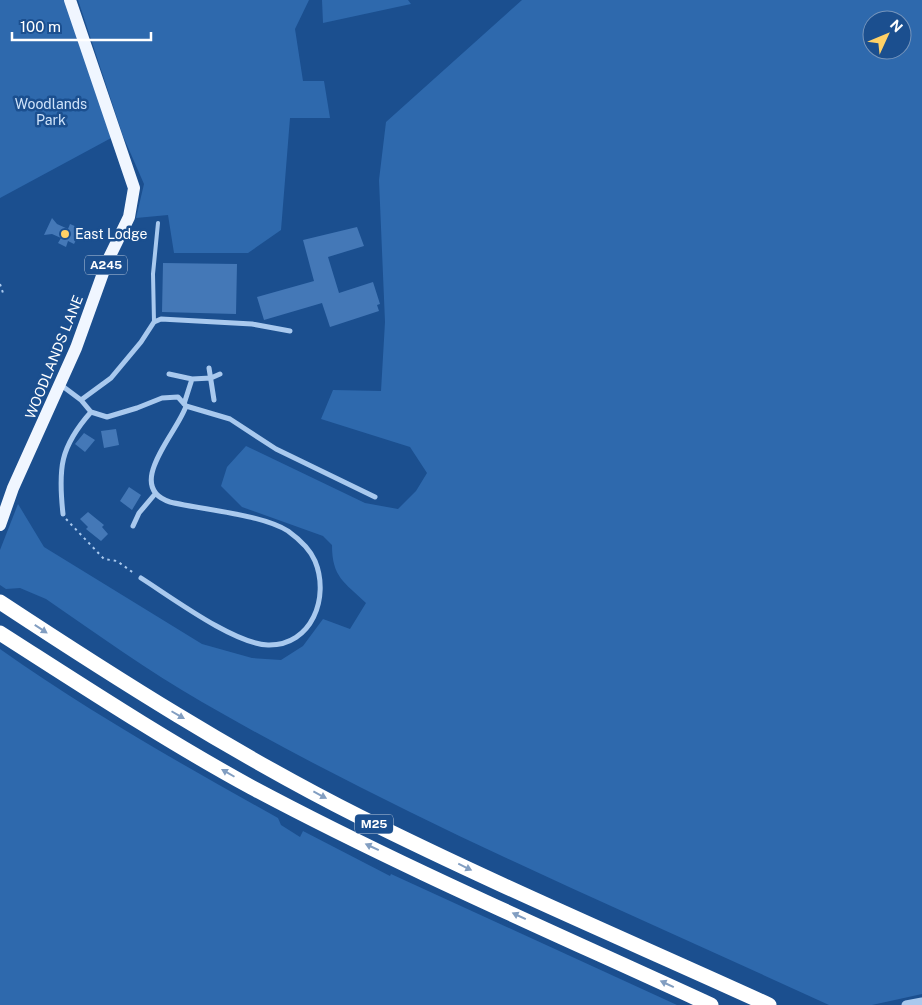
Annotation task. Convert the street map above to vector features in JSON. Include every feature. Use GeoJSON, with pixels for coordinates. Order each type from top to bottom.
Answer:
{"type":"FeatureCollection","features":[{"type":"Feature","properties":{"kind":"highway","name":"M25"},"geometry":{"type":"LineString","coordinates":[[0,602],[134,690],[278,773],[360,817],[769,1005]]}},
{"type":"Feature","properties":{"kind":"highway","name":"M25"},"geometry":{"type":"LineString","coordinates":[[0,633],[121,710],[250,786],[355,840],[711,1005]]}},
{"type":"Feature","properties":{"kind":"main road","name":"WOODLANDS LANE"},"geometry":{"type":"LineString","coordinates":[[0,525],[13,488],[61,384],[107,262],[130,217],[134,188],[70,0]]}},
{"type":"Feature","properties":{"kind":"street"},"geometry":{"type":"LineString","coordinates":[[81,400],[111,378],[141,342],[154,322],[171,319],[252,324],[290,331]]}},
{"type":"Feature","properties":{"kind":"street"},"geometry":{"type":"LineString","coordinates":[[209,368],[214,400]]}},
{"type":"Feature","properties":{"kind":"street"},"geometry":{"type":"LineString","coordinates":[[169,374],[192,379],[211,378],[220,374]]}},
{"type":"Feature","properties":{"kind":"street"},"geometry":{"type":"LineString","coordinates":[[141,578],[230,632],[268,645],[288,642],[304,632],[317,612],[321,587],[316,563],[310,550],[286,530],[255,518],[159,499],[155,494],[152,487],[152,476],[156,462],[185,405],[192,379]]}},
{"type":"Feature","properties":{"kind":"street"},"geometry":{"type":"LineString","coordinates":[[61,384],[81,400],[91,412],[106,417],[162,398],[178,397],[185,405],[230,419],[276,449],[375,497]]}},
{"type":"Feature","properties":{"kind":"street"},"geometry":{"type":"LineString","coordinates":[[63,514],[63,455],[68,441],[91,412]]}},
{"type":"Feature","properties":{"kind":"street"},"geometry":{"type":"LineString","coordinates":[[133,526],[139,513],[155,494]]}},
{"type":"Feature","properties":{"kind":"street"},"geometry":{"type":"LineString","coordinates":[[906,1005],[922,1002]]}},
{"type":"Feature","properties":{"kind":"lane"},"geometry":{"type":"LineString","coordinates":[[154,322],[153,274],[158,223]]}},
{"type":"Feature","properties":{"kind":"path"},"geometry":{"type":"LineString","coordinates":[[0,284],[3,293]]}},
{"type":"Feature","properties":{"kind":"path"},"geometry":{"type":"LineString","coordinates":[[63,514],[104,559],[117,562],[141,578]]}},
{"type":"Feature","properties":{"kind":"green space","name":"Woodlands Park"},"geometry":{"type":"Polygon","coordinates":[[[0,0],[65,0],[113,137],[0,198],[0,0]]]}},
{"type":"Feature","properties":{"kind":"green space"},"geometry":{"type":"Polygon","coordinates":[[[78,0],[309,0],[295,29],[303,81],[324,81],[330,118],[290,118],[281,230],[248,253],[174,253],[168,215],[136,218],[144,184],[123,136],[78,0]]]}},
{"type":"Feature","properties":{"kind":"green space"},"geometry":{"type":"Polygon","coordinates":[[[322,0],[408,0],[411,4],[323,23],[322,0]]]}},
{"type":"Feature","properties":{"kind":"green space"},"geometry":{"type":"Polygon","coordinates":[[[522,0],[922,0],[922,994],[872,1005],[829,1005],[512,861],[355,785],[202,702],[162,678],[46,599],[20,588],[6,589],[0,585],[0,550],[18,504],[44,547],[202,644],[252,658],[281,660],[303,646],[323,619],[350,629],[366,603],[346,584],[337,572],[334,565],[332,545],[323,536],[242,507],[221,486],[227,467],[246,446],[365,503],[398,509],[416,491],[427,473],[410,447],[321,419],[333,390],[381,391],[385,322],[379,180],[386,122],[522,0]]]}},
{"type":"Feature","properties":{"kind":"green space"},"geometry":{"type":"Polygon","coordinates":[[[0,649],[102,716],[278,818],[281,825],[300,837],[303,831],[390,876],[391,874],[677,1005],[0,1005],[0,649]]]}},
{"type":"Feature","properties":{"kind":"building","name":"East Lodge"},"geometry":{"type":"Polygon","coordinates":[[[52,218],[57,224],[68,229],[70,224],[77,227],[75,236],[77,238],[74,244],[68,241],[66,247],[58,243],[61,238],[52,234],[44,235],[52,218]]]}},
{"type":"Feature","properties":{"kind":"building"},"geometry":{"type":"Polygon","coordinates":[[[357,227],[364,246],[328,257],[339,293],[373,282],[380,304],[377,305],[379,311],[330,327],[322,303],[264,320],[257,297],[314,281],[303,240],[357,227]]]}},
{"type":"Feature","properties":{"kind":"building"},"geometry":{"type":"Polygon","coordinates":[[[163,263],[237,264],[236,314],[162,312],[163,263]]]}},
{"type":"Feature","properties":{"kind":"building"},"geometry":{"type":"Polygon","coordinates":[[[116,429],[119,445],[104,448],[101,431],[116,429]]]}},
{"type":"Feature","properties":{"kind":"building"},"geometry":{"type":"Polygon","coordinates":[[[84,433],[95,440],[85,452],[75,444],[84,433]]]}},
{"type":"Feature","properties":{"kind":"building"},"geometry":{"type":"Polygon","coordinates":[[[129,487],[141,495],[132,510],[120,501],[129,487]]]}},
{"type":"Feature","properties":{"kind":"building"},"geometry":{"type":"Polygon","coordinates":[[[88,512],[104,525],[102,527],[108,534],[101,541],[86,529],[88,527],[80,519],[88,512]]]}},
{"type":"Feature","properties":{"kind":"place","name":"East Lodge"},"geometry":{"type":"Point","coordinates":[65,234]}}]}
